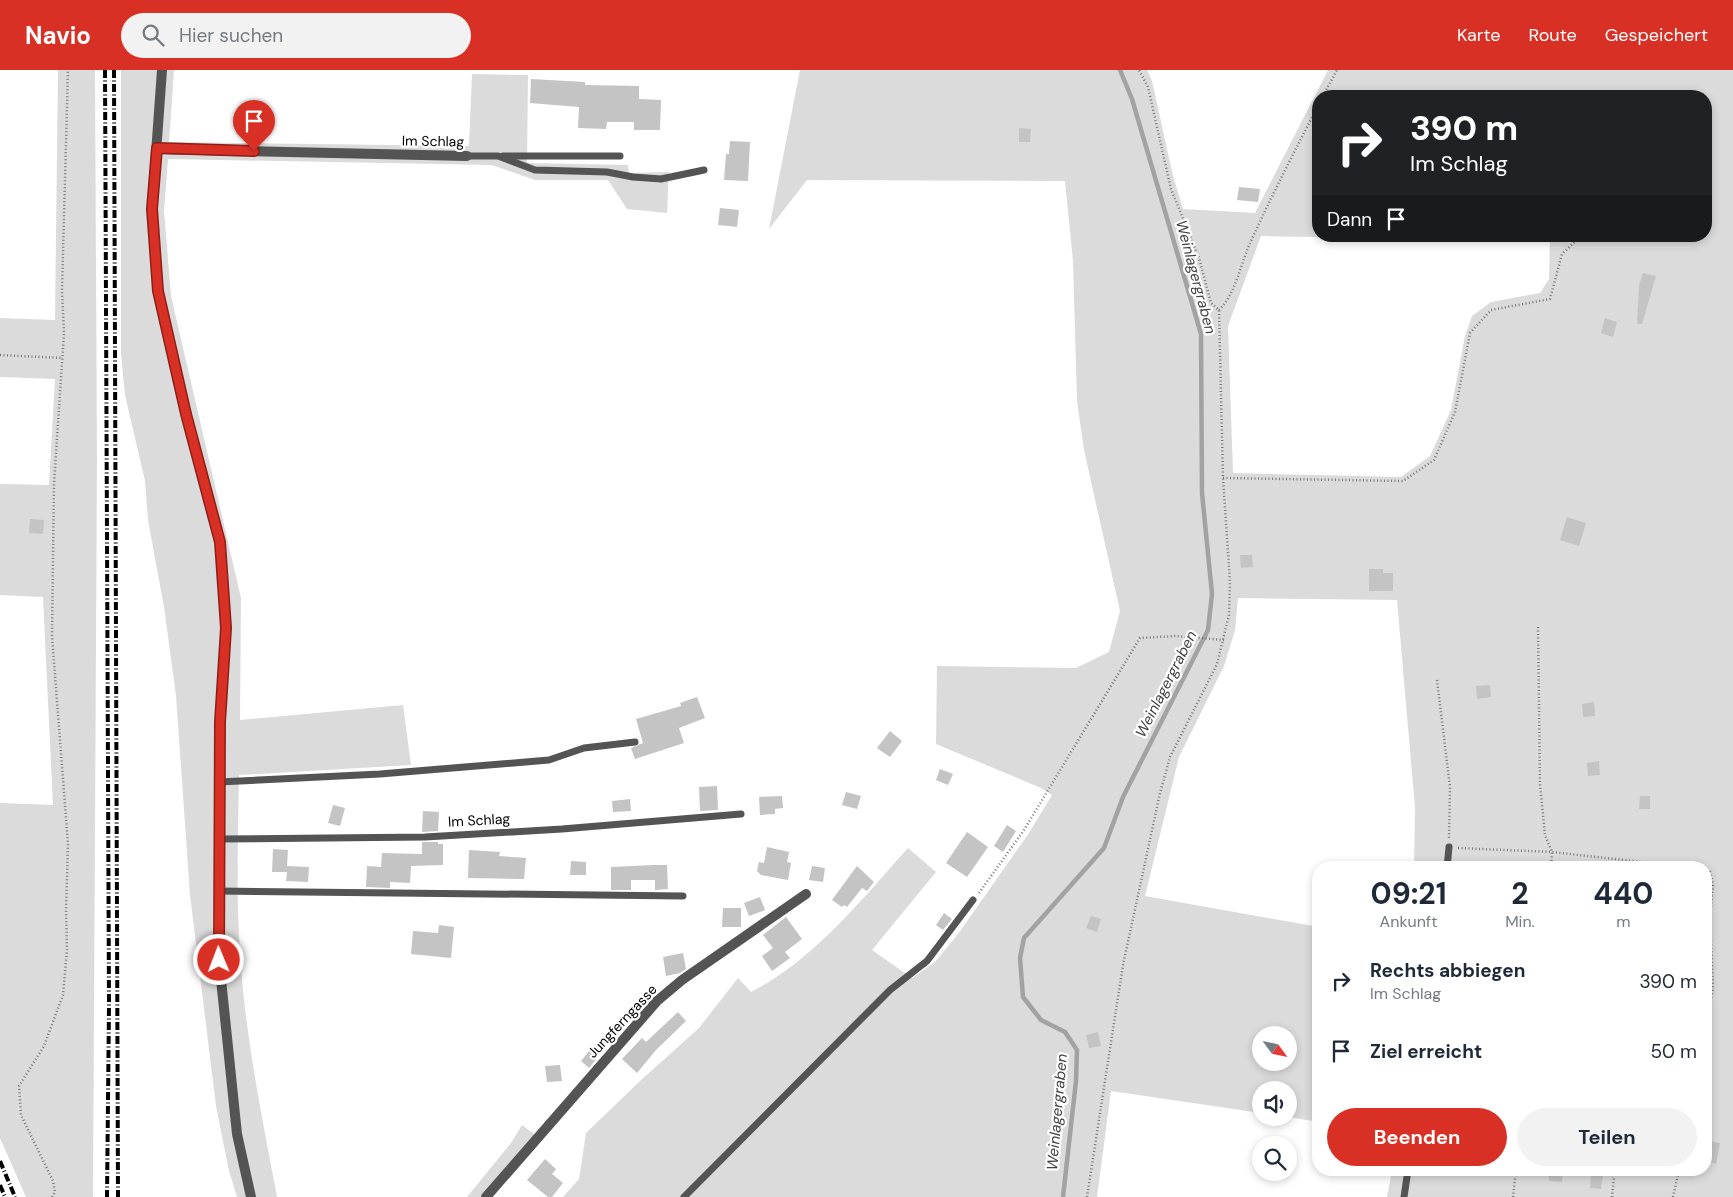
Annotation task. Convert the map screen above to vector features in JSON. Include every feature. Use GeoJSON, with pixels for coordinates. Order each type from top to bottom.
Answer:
{"type":"FeatureCollection","features":[{"type":"Feature","properties":{"kind":"street"},"geometry":{"type":"LineString","coordinates":[[162,70],[152,209],[158,291],[186,414],[220,542],[226,628],[220,722],[219,960],[237,1134],[251,1197]]}},
{"type":"Feature","properties":{"kind":"street","name":"Im Schlag"},"geometry":{"type":"LineString","coordinates":[[157,148],[468,156]]}},
{"type":"Feature","properties":{"kind":"street","name":"Jungferngasse"},"geometry":{"type":"LineString","coordinates":[[486,1197],[657,1002],[682,980],[806,894]]}},
{"type":"Feature","properties":{"kind":"lane","name":"Im Schlag"},"geometry":{"type":"LineString","coordinates":[[468,156],[498,156],[535,170],[607,172],[633,177],[661,179],[704,170]]}},
{"type":"Feature","properties":{"kind":"lane"},"geometry":{"type":"LineString","coordinates":[[498,156],[620,156]]}},
{"type":"Feature","properties":{"kind":"lane"},"geometry":{"type":"LineString","coordinates":[[219,782],[380,774],[550,760],[584,748],[635,742]]}},
{"type":"Feature","properties":{"kind":"lane","name":"Im Schlag"},"geometry":{"type":"LineString","coordinates":[[219,839],[426,837],[562,830],[741,814]]}},
{"type":"Feature","properties":{"kind":"lane"},"geometry":{"type":"LineString","coordinates":[[1448,861],[1449,847]]}},
{"type":"Feature","properties":{"kind":"lane"},"geometry":{"type":"LineString","coordinates":[[218,891],[684,896]]}},
{"type":"Feature","properties":{"kind":"lane"},"geometry":{"type":"LineString","coordinates":[[684,1197],[890,990],[928,961],[973,900]]}},
{"type":"Feature","properties":{"kind":"lane"},"geometry":{"type":"LineString","coordinates":[[1404,1197],[1407,1176]]}},
{"type":"Feature","properties":{"kind":"path"},"geometry":{"type":"LineString","coordinates":[[52,1197],[55,1192],[53,1182],[21,1115],[19,1086],[44,1046],[63,995],[67,950],[68,844],[52,636],[54,484],[63,358],[62,290],[68,70]]}},
{"type":"Feature","properties":{"kind":"path"},"geometry":{"type":"LineString","coordinates":[[1138,70],[1148,87],[1171,189],[1199,258],[1212,303],[1219,310]]}},
{"type":"Feature","properties":{"kind":"path"},"geometry":{"type":"LineString","coordinates":[[1326,90],[1337,70]]}},
{"type":"Feature","properties":{"kind":"path"},"geometry":{"type":"LineString","coordinates":[[1087,1197],[1123,964],[1160,793],[1170,758],[1217,664],[1229,615],[1230,582],[1223,478],[1219,310],[1228,300],[1249,245],[1274,191],[1312,118]]}},
{"type":"Feature","properties":{"kind":"path"},"geometry":{"type":"LineString","coordinates":[[1223,478],[1403,481],[1434,460],[1455,412],[1470,333],[1491,310],[1550,299],[1562,254],[1574,242]]}},
{"type":"Feature","properties":{"kind":"path"},"geometry":{"type":"LineString","coordinates":[[0,355],[63,358]]}},
{"type":"Feature","properties":{"kind":"path"},"geometry":{"type":"LineString","coordinates":[[1538,627],[1540,784],[1545,835],[1552,852],[1551,861]]}},
{"type":"Feature","properties":{"kind":"path"},"geometry":{"type":"LineString","coordinates":[[973,900],[1024,830],[1140,638],[1200,637],[1224,640]]}},
{"type":"Feature","properties":{"kind":"path"},"geometry":{"type":"LineString","coordinates":[[1437,680],[1450,787],[1449,847],[1552,852],[1638,861]]}},
{"type":"Feature","properties":{"kind":"path"},"geometry":{"type":"LineString","coordinates":[[1712,880],[1712,895]]}},
{"type":"Feature","properties":{"kind":"path"},"geometry":{"type":"LineString","coordinates":[[1712,949],[1712,988]]}},
{"type":"Feature","properties":{"kind":"path"},"geometry":{"type":"LineString","coordinates":[[1513,1197],[1515,1176]]}},
{"type":"Feature","properties":{"kind":"path"},"geometry":{"type":"LineString","coordinates":[[1612,1197],[1614,1176]]}},
{"type":"Feature","properties":{"kind":"path"},"geometry":{"type":"LineString","coordinates":[[1673,1197],[1678,1176]]}},
{"type":"Feature","properties":{"kind":"shaded area"},"geometry":{"type":"Polygon","coordinates":[[[58,70],[95,70],[97,461],[93,1197],[26,1197],[0,1138],[0,803],[53,805],[43,597],[0,595],[0,484],[49,485],[55,379],[0,377],[0,318],[55,320],[58,70]]]}},
{"type":"Feature","properties":{"kind":"shaded area"},"geometry":{"type":"Polygon","coordinates":[[[121,70],[174,70],[169,142],[469,146],[472,74],[528,75],[527,163],[628,165],[629,173],[669,172],[667,213],[627,209],[608,180],[535,180],[492,165],[168,159],[164,211],[171,296],[241,598],[240,720],[403,705],[411,765],[239,775],[238,909],[242,984],[255,1076],[277,1197],[237,1197],[229,1171],[216,1106],[190,895],[176,696],[164,607],[148,520],[145,481],[125,395],[121,354],[121,70]]]}},
{"type":"Feature","properties":{"kind":"shaded area"},"geometry":{"type":"Polygon","coordinates":[[[800,70],[1147,70],[1152,81],[1173,176],[1183,209],[1255,213],[1312,101],[1312,237],[1261,236],[1228,326],[1233,473],[1401,477],[1430,456],[1451,410],[1465,336],[1472,316],[1491,302],[1540,293],[1549,279],[1550,242],[1712,242],[1712,90],[1318,90],[1328,70],[1733,70],[1733,1197],[1387,1197],[1391,1176],[1712,1176],[1712,861],[1414,861],[1415,808],[1397,600],[1238,598],[1235,630],[1224,666],[1179,757],[1145,896],[1312,926],[1312,1121],[1297,1118],[1297,1081],[1252,1081],[1252,1112],[1111,1091],[1097,1197],[563,1197],[579,1179],[586,1133],[699,1028],[738,978],[751,992],[796,963],[855,908],[908,848],[936,872],[872,950],[912,978],[935,962],[958,934],[1029,833],[1052,795],[1041,788],[936,744],[937,666],[1076,668],[1109,652],[1120,611],[1084,450],[1077,401],[1073,261],[1065,181],[807,180],[769,229],[800,70]]]}},
{"type":"Feature","properties":{"kind":"shaded area"},"geometry":{"type":"Polygon","coordinates":[[[522,1125],[537,1136],[481,1197],[467,1197],[511,1143],[522,1125]]]}},
{"type":"Feature","properties":{"kind":"building"},"geometry":{"type":"Polygon","coordinates":[[[531,79],[585,82],[585,85],[639,86],[639,99],[661,100],[660,130],[634,130],[634,122],[607,122],[606,129],[578,128],[579,107],[530,103],[531,79]]]}},
{"type":"Feature","properties":{"kind":"building"},"geometry":{"type":"Polygon","coordinates":[[[1019,128],[1031,129],[1030,142],[1019,142],[1019,128]]]}},
{"type":"Feature","properties":{"kind":"building"},"geometry":{"type":"Polygon","coordinates":[[[730,141],[750,142],[748,181],[724,180],[726,154],[729,154],[730,141]]]}},
{"type":"Feature","properties":{"kind":"building"},"geometry":{"type":"Polygon","coordinates":[[[1239,187],[1260,189],[1258,202],[1237,200],[1239,187]]]}},
{"type":"Feature","properties":{"kind":"building"},"geometry":{"type":"Polygon","coordinates":[[[720,208],[739,210],[737,227],[718,225],[720,208]]]}},
{"type":"Feature","properties":{"kind":"building"},"geometry":{"type":"Polygon","coordinates":[[[1643,273],[1656,276],[1642,324],[1637,324],[1639,285],[1643,273]]]}},
{"type":"Feature","properties":{"kind":"building"},"geometry":{"type":"Polygon","coordinates":[[[1605,318],[1617,322],[1613,337],[1601,333],[1605,318]]]}},
{"type":"Feature","properties":{"kind":"building"},"geometry":{"type":"Polygon","coordinates":[[[1567,517],[1586,523],[1579,546],[1560,540],[1567,517]]]}},
{"type":"Feature","properties":{"kind":"building"},"geometry":{"type":"Polygon","coordinates":[[[30,519],[44,520],[43,534],[29,533],[30,519]]]}},
{"type":"Feature","properties":{"kind":"building"},"geometry":{"type":"Polygon","coordinates":[[[1240,555],[1252,555],[1253,567],[1241,568],[1240,555]]]}},
{"type":"Feature","properties":{"kind":"building"},"geometry":{"type":"Polygon","coordinates":[[[1369,569],[1383,569],[1383,573],[1393,573],[1393,591],[1369,591],[1369,569]]]}},
{"type":"Feature","properties":{"kind":"building"},"geometry":{"type":"Polygon","coordinates":[[[1490,685],[1491,697],[1477,699],[1476,686],[1490,685]]]}},
{"type":"Feature","properties":{"kind":"building"},"geometry":{"type":"Polygon","coordinates":[[[697,697],[705,718],[679,728],[684,743],[635,759],[631,748],[643,743],[636,719],[681,706],[680,703],[697,697]]]}},
{"type":"Feature","properties":{"kind":"building"},"geometry":{"type":"Polygon","coordinates":[[[1594,702],[1595,716],[1583,717],[1582,704],[1594,702]]]}},
{"type":"Feature","properties":{"kind":"building"},"geometry":{"type":"Polygon","coordinates":[[[890,731],[902,741],[890,757],[877,748],[890,731]]]}},
{"type":"Feature","properties":{"kind":"building"},"geometry":{"type":"Polygon","coordinates":[[[1599,761],[1600,775],[1588,776],[1587,763],[1599,761]]]}},
{"type":"Feature","properties":{"kind":"building"},"geometry":{"type":"Polygon","coordinates":[[[940,769],[953,774],[948,785],[936,780],[940,769]]]}},
{"type":"Feature","properties":{"kind":"building"},"geometry":{"type":"Polygon","coordinates":[[[717,786],[718,810],[700,811],[699,787],[717,786]]]}},
{"type":"Feature","properties":{"kind":"building"},"geometry":{"type":"Polygon","coordinates":[[[846,792],[861,796],[857,809],[842,805],[846,792]]]}},
{"type":"Feature","properties":{"kind":"building"},"geometry":{"type":"Polygon","coordinates":[[[782,796],[783,808],[775,809],[775,814],[760,815],[759,797],[782,796]]]}},
{"type":"Feature","properties":{"kind":"building"},"geometry":{"type":"Polygon","coordinates":[[[1640,796],[1650,796],[1650,809],[1639,809],[1640,796]]]}},
{"type":"Feature","properties":{"kind":"building"},"geometry":{"type":"Polygon","coordinates":[[[630,799],[631,811],[613,812],[612,801],[630,799]]]}},
{"type":"Feature","properties":{"kind":"building"},"geometry":{"type":"Polygon","coordinates":[[[333,805],[345,808],[340,826],[328,823],[333,805]]]}},
{"type":"Feature","properties":{"kind":"building"},"geometry":{"type":"Polygon","coordinates":[[[423,811],[439,812],[438,831],[422,832],[423,811]]]}},
{"type":"Feature","properties":{"kind":"building"},"geometry":{"type":"Polygon","coordinates":[[[1007,825],[1016,831],[1003,852],[994,846],[1007,825]]]}},
{"type":"Feature","properties":{"kind":"building"},"geometry":{"type":"Polygon","coordinates":[[[967,832],[988,847],[967,877],[946,863],[967,832]]]}},
{"type":"Feature","properties":{"kind":"building"},"geometry":{"type":"Polygon","coordinates":[[[422,842],[438,842],[438,844],[443,844],[443,865],[411,866],[410,883],[390,882],[390,888],[366,887],[367,866],[381,867],[382,853],[422,854],[422,842]]]}},
{"type":"Feature","properties":{"kind":"building"},"geometry":{"type":"Polygon","coordinates":[[[767,847],[789,852],[787,862],[791,863],[788,880],[761,875],[757,871],[759,862],[764,863],[767,847]]]}},
{"type":"Feature","properties":{"kind":"building"},"geometry":{"type":"Polygon","coordinates":[[[273,849],[288,850],[287,866],[309,867],[308,882],[286,881],[287,872],[272,872],[273,849]]]}},
{"type":"Feature","properties":{"kind":"building"},"geometry":{"type":"Polygon","coordinates":[[[469,850],[500,852],[499,856],[526,858],[524,879],[468,878],[469,850]]]}},
{"type":"Feature","properties":{"kind":"building"},"geometry":{"type":"Polygon","coordinates":[[[571,861],[586,862],[586,875],[570,875],[571,861]]]}},
{"type":"Feature","properties":{"kind":"building"},"geometry":{"type":"Polygon","coordinates":[[[667,865],[668,889],[655,890],[655,880],[631,880],[631,890],[611,890],[611,867],[667,865]]]}},
{"type":"Feature","properties":{"kind":"building"},"geometry":{"type":"Polygon","coordinates":[[[812,866],[825,868],[823,882],[809,880],[812,866]]]}},
{"type":"Feature","properties":{"kind":"building"},"geometry":{"type":"Polygon","coordinates":[[[857,866],[874,882],[867,891],[862,888],[847,907],[844,905],[842,907],[832,900],[857,866]]]}},
{"type":"Feature","properties":{"kind":"building"},"geometry":{"type":"Polygon","coordinates":[[[760,897],[765,910],[749,916],[744,903],[760,897]]]}},
{"type":"Feature","properties":{"kind":"building"},"geometry":{"type":"Polygon","coordinates":[[[723,908],[741,908],[741,927],[722,927],[723,908]]]}},
{"type":"Feature","properties":{"kind":"building"},"geometry":{"type":"Polygon","coordinates":[[[944,913],[952,919],[943,930],[936,925],[944,913]]]}},
{"type":"Feature","properties":{"kind":"building"},"geometry":{"type":"Polygon","coordinates":[[[1091,916],[1101,919],[1097,932],[1086,928],[1091,916]]]}},
{"type":"Feature","properties":{"kind":"building"},"geometry":{"type":"Polygon","coordinates":[[[786,917],[802,939],[785,952],[790,958],[772,971],[762,956],[773,948],[763,935],[786,917]]]}},
{"type":"Feature","properties":{"kind":"building"},"geometry":{"type":"Polygon","coordinates":[[[439,925],[454,927],[451,958],[411,954],[413,931],[438,933],[439,925]]]}},
{"type":"Feature","properties":{"kind":"building"},"geometry":{"type":"Polygon","coordinates":[[[683,953],[686,969],[680,973],[666,976],[663,957],[683,953]]]}},
{"type":"Feature","properties":{"kind":"building"},"geometry":{"type":"Polygon","coordinates":[[[678,1012],[686,1021],[656,1050],[637,1073],[622,1059],[642,1038],[646,1042],[678,1012]]]}},
{"type":"Feature","properties":{"kind":"building"},"geometry":{"type":"Polygon","coordinates":[[[1098,1032],[1101,1046],[1089,1048],[1086,1035],[1098,1032]]]}},
{"type":"Feature","properties":{"kind":"building"},"geometry":{"type":"Polygon","coordinates":[[[590,1050],[598,1057],[589,1068],[581,1061],[590,1050]]]}},
{"type":"Feature","properties":{"kind":"building"},"geometry":{"type":"Polygon","coordinates":[[[560,1065],[562,1081],[547,1082],[545,1066],[560,1065]]]}},
{"type":"Feature","properties":{"kind":"building"},"geometry":{"type":"Polygon","coordinates":[[[1712,1141],[1720,1143],[1716,1164],[1712,1163],[1712,1141]]]}},
{"type":"Feature","properties":{"kind":"building"},"geometry":{"type":"Polygon","coordinates":[[[545,1159],[556,1169],[552,1174],[563,1183],[552,1197],[548,1197],[527,1180],[545,1159]]]}},
{"type":"Feature","properties":{"kind":"building"},"geometry":{"type":"Polygon","coordinates":[[[1549,1176],[1562,1176],[1562,1182],[1549,1181],[1549,1176]]]}},
{"type":"Feature","properties":{"kind":"building"},"geometry":{"type":"Polygon","coordinates":[[[1591,1176],[1603,1176],[1601,1189],[1590,1188],[1591,1176]]]}},
{"type":"Feature","properties":{"kind":"waterway","name":"Weinlagergraben"},"geometry":{"type":"LineString","coordinates":[[1063,1197],[1076,1081],[1077,1050],[1065,1032],[1041,1020],[1023,997],[1020,958],[1024,938],[1104,848],[1123,797],[1208,630],[1212,594],[1202,493],[1201,334],[1132,99],[1120,70]]}},
{"type":"Feature","properties":{"kind":"railway"},"geometry":{"type":"LineString","coordinates":[[105,70],[109,1006],[107,1197]]}},
{"type":"Feature","properties":{"kind":"railway"},"geometry":{"type":"LineString","coordinates":[[114,70],[118,1197]]}},
{"type":"Feature","properties":{"kind":"railway"},"geometry":{"type":"LineString","coordinates":[[0,1161],[15,1197]]}},
{"type":"Feature","properties":{"kind":"railway"},"geometry":{"type":"LineString","coordinates":[[0,1185],[5,1197]]}},
{"type":"Feature","properties":{"kind":"route"},"geometry":{"type":"LineString","coordinates":[[219,960],[220,722],[226,628],[220,542],[186,414],[158,291],[152,209],[157,148],[254,151]]}}]}
